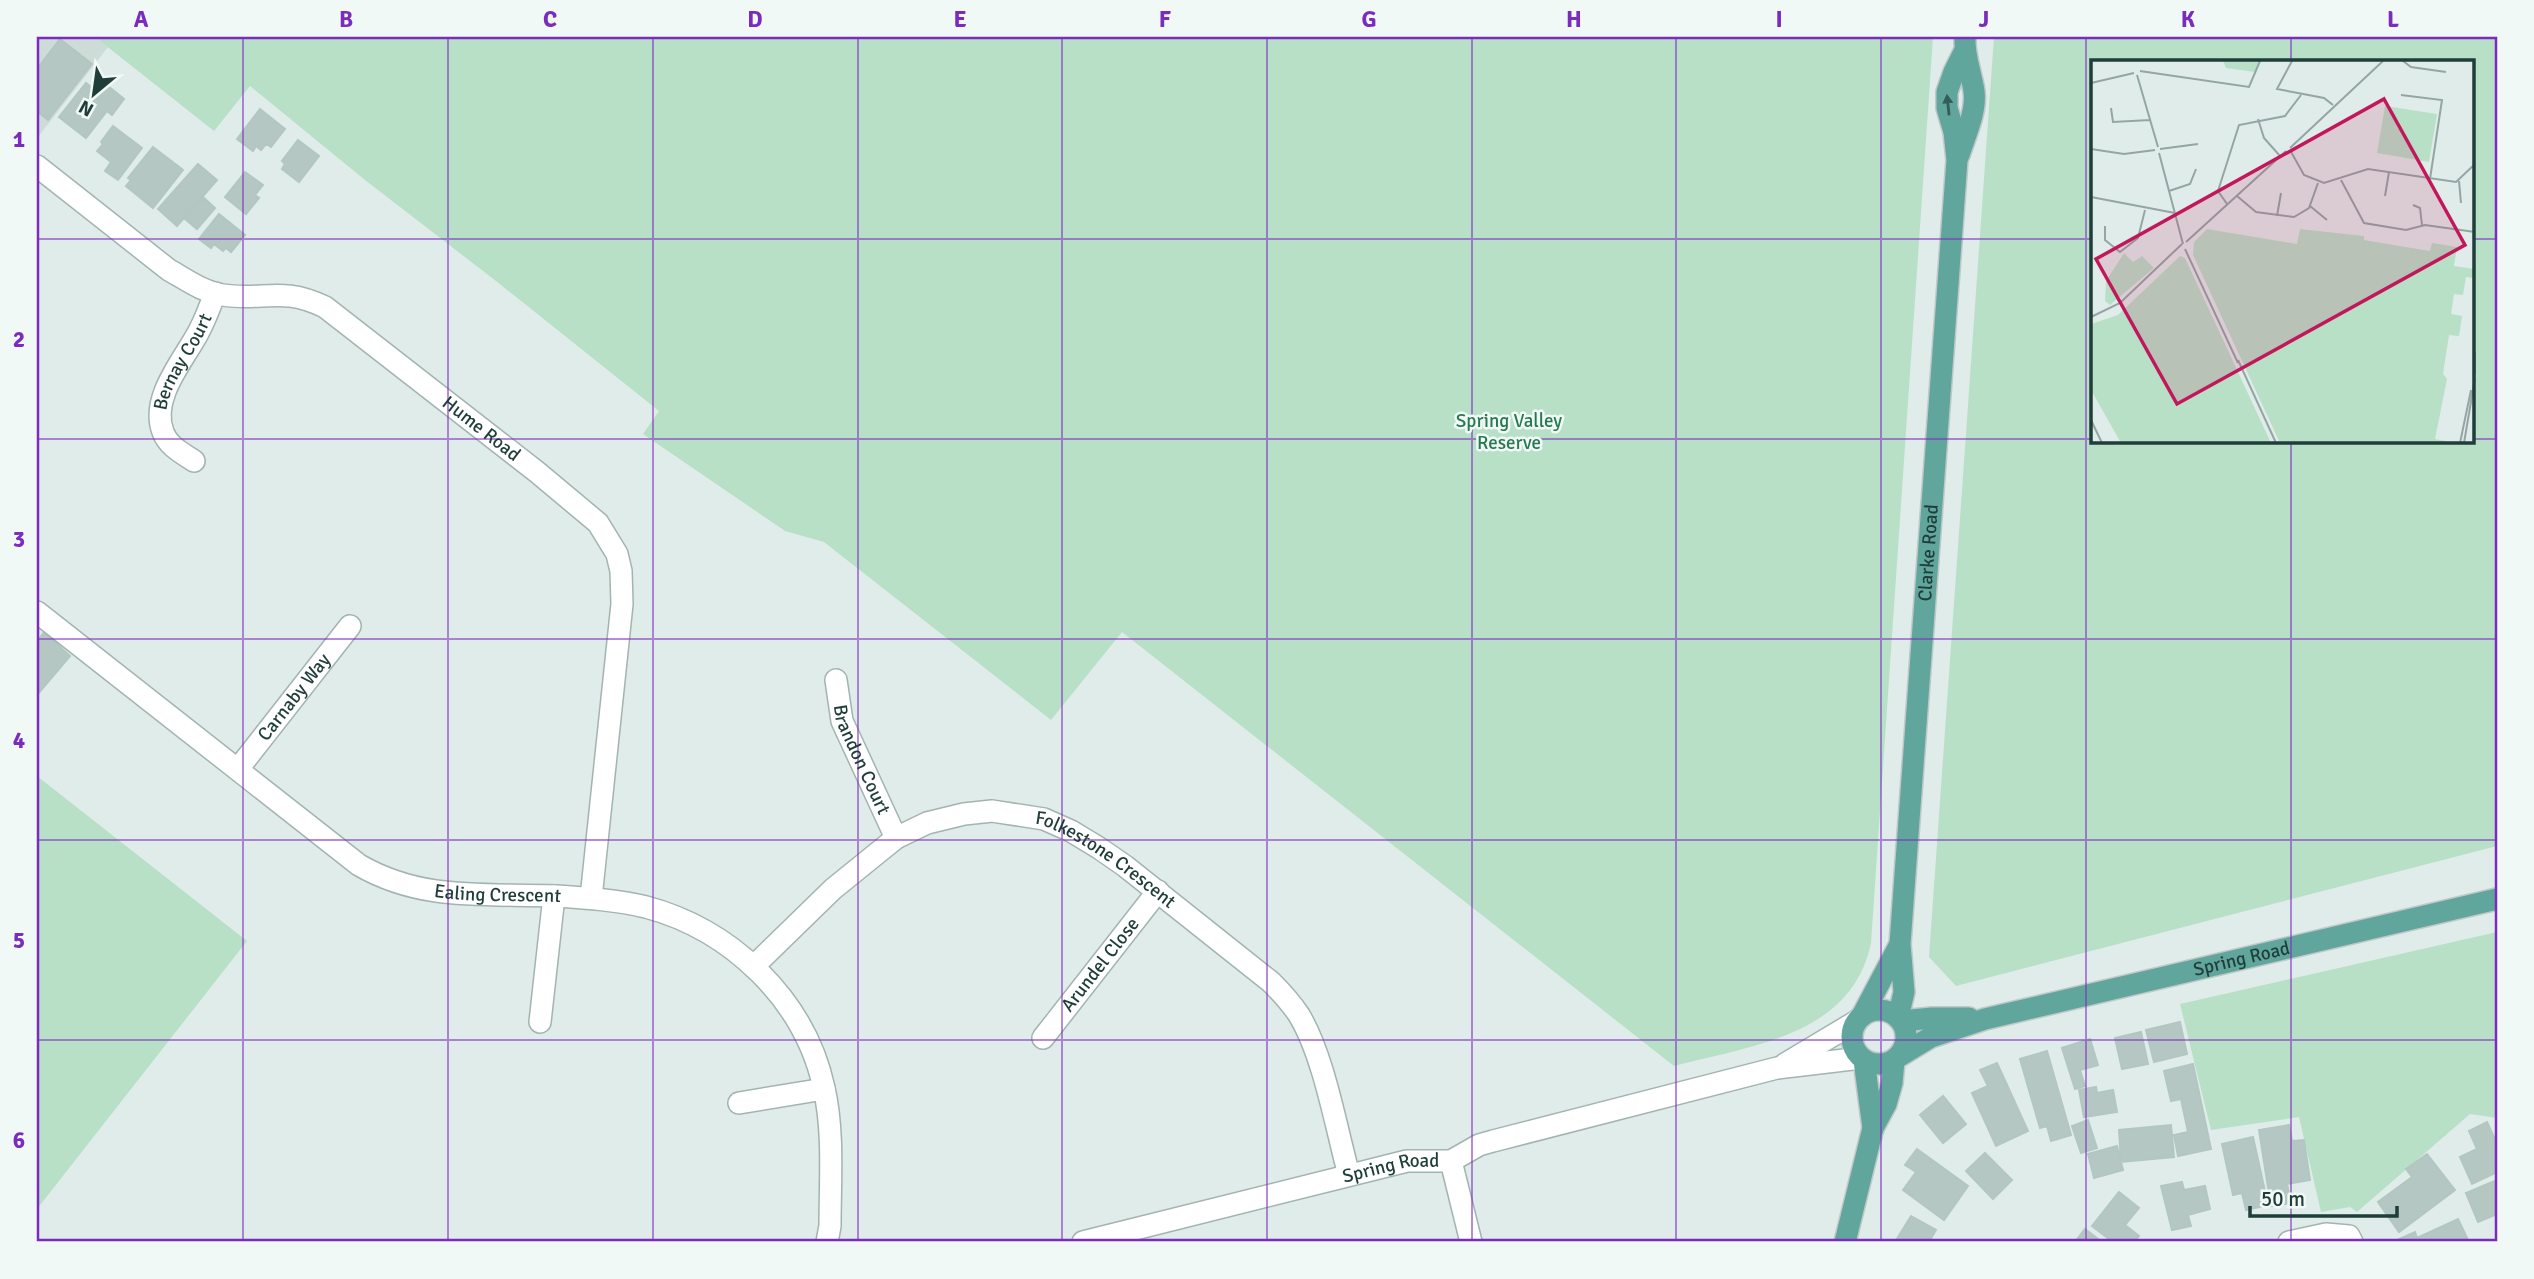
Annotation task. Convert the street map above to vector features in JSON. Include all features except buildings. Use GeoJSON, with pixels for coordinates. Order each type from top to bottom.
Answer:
{"type":"FeatureCollection","features":[{"type":"Feature","properties":{"kind":"main road","name":"Clarke Road"},"geometry":{"type":"LineString","coordinates":[[1900,1019],[1904,992],[1900,944],[1957,160],[1954,132],[1947,108],[1947,92],[1964,44]]}},
{"type":"Feature","properties":{"kind":"main road","name":"Spring Road"},"geometry":{"type":"LineString","coordinates":[[1896,1059],[1931,1037],[1985,1019],[2497,899]]}},
{"type":"Feature","properties":{"kind":"main road","name":"Clarke Road"},"geometry":{"type":"LineString","coordinates":[[1860,1019],[1900,944]]}},
{"type":"Feature","properties":{"kind":"main road"},"geometry":{"type":"LineString","coordinates":[[1845,1242],[1873,1128],[1886,1104],[1896,1059],[1907,1040],[1900,1019],[1892,1013],[1877,1010],[1860,1019],[1852,1033],[1853,1047],[1862,1059],[1873,1128]]}},
{"type":"Feature","properties":{"kind":"main road","name":"Spring Road"},"geometry":{"type":"LineString","coordinates":[[1900,1019],[1985,1019]]}},
{"type":"Feature","properties":{"kind":"main road"},"geometry":{"type":"LineString","coordinates":[[1862,1059],[1879,1065],[1896,1059]]}},
{"type":"Feature","properties":{"kind":"street","name":"Hume Road"},"geometry":{"type":"LineString","coordinates":[[37,166],[169,270],[193,285],[227,295],[291,295],[325,307],[537,472],[586,512],[608,536],[617,554],[621,571],[622,604],[591,898]]}},
{"type":"Feature","properties":{"kind":"street","name":"Bernay Court"},"geometry":{"type":"LineString","coordinates":[[194,461],[169,442],[163,432],[160,412],[165,393],[204,321],[215,293]]}},
{"type":"Feature","properties":{"kind":"street","name":"Ealing Crescent"},"geometry":{"type":"LineString","coordinates":[[37,612],[359,865],[389,881],[432,892],[591,898],[638,905],[684,921],[714,936],[754,966],[796,1018],[819,1070],[829,1120],[830,1237]]}},
{"type":"Feature","properties":{"kind":"street","name":"Carnaby Way"},"geometry":{"type":"LineString","coordinates":[[238,769],[350,626]]}},
{"type":"Feature","properties":{"kind":"street","name":"Brandon Court"},"geometry":{"type":"LineString","coordinates":[[836,680],[842,721],[896,838]]}},
{"type":"Feature","properties":{"kind":"street","name":"Folkestone Crescent"},"geometry":{"type":"LineString","coordinates":[[754,966],[833,889],[896,838],[927,823],[964,814],[992,811],[1044,819],[1071,831],[1158,891],[1271,982],[1299,1014],[1315,1050],[1349,1175]]}},
{"type":"Feature","properties":{"kind":"street","name":"Arundel Close"},"geometry":{"type":"LineString","coordinates":[[1043,1038],[1158,891]]}},
{"type":"Feature","properties":{"kind":"street"},"geometry":{"type":"LineString","coordinates":[[540,1022],[554,896]]}},
{"type":"Feature","properties":{"kind":"street","name":"Spring Road"},"geometry":{"type":"LineString","coordinates":[[1777,1068],[1860,1019]]}},
{"type":"Feature","properties":{"kind":"street","name":"Spring Road"},"geometry":{"type":"LineString","coordinates":[[1083,1242],[1407,1161],[1451,1161],[1493,1140],[1777,1068],[1862,1059]]}},
{"type":"Feature","properties":{"kind":"street"},"geometry":{"type":"LineString","coordinates":[[738,1103],[824,1089]]}},
{"type":"Feature","properties":{"kind":"street"},"geometry":{"type":"LineString","coordinates":[[1451,1161],[1471,1242]]}},
{"type":"Feature","properties":{"kind":"street"},"geometry":{"type":"LineString","coordinates":[[2289,1242],[2326,1234],[2349,1236],[2352,1242]]}},
{"type":"Feature","properties":{"kind":"shaded area"},"geometry":{"type":"Polygon","coordinates":[[[37,37],[95,37],[108,47],[38,137],[37,37]]]}},
{"type":"Feature","properties":{"kind":"green space","name":"Spring Valley Reserve"},"geometry":{"type":"Polygon","coordinates":[[[95,37],[1933,37],[1871,943],[1860,974],[1843,999],[1820,1018],[1794,1032],[1765,1043],[1674,1066],[1122,632],[1051,720],[824,542],[785,531],[643,434],[659,411],[250,86],[214,131],[95,37]]]}},
{"type":"Feature","properties":{"kind":"green space"},"geometry":{"type":"Polygon","coordinates":[[[1994,37],[2497,37],[2497,846],[1956,986],[1929,957],[1994,37]]]}},
{"type":"Feature","properties":{"kind":"green space"},"geometry":{"type":"Polygon","coordinates":[[[37,776],[247,941],[37,1209],[37,776]]]}},
{"type":"Feature","properties":{"kind":"green space"},"geometry":{"type":"Polygon","coordinates":[[[2497,932],[2497,1118],[2470,1114],[2357,1212],[2350,1207],[2321,1212],[2299,1117],[2211,1130],[2180,1004],[2497,932]]]}}]}
